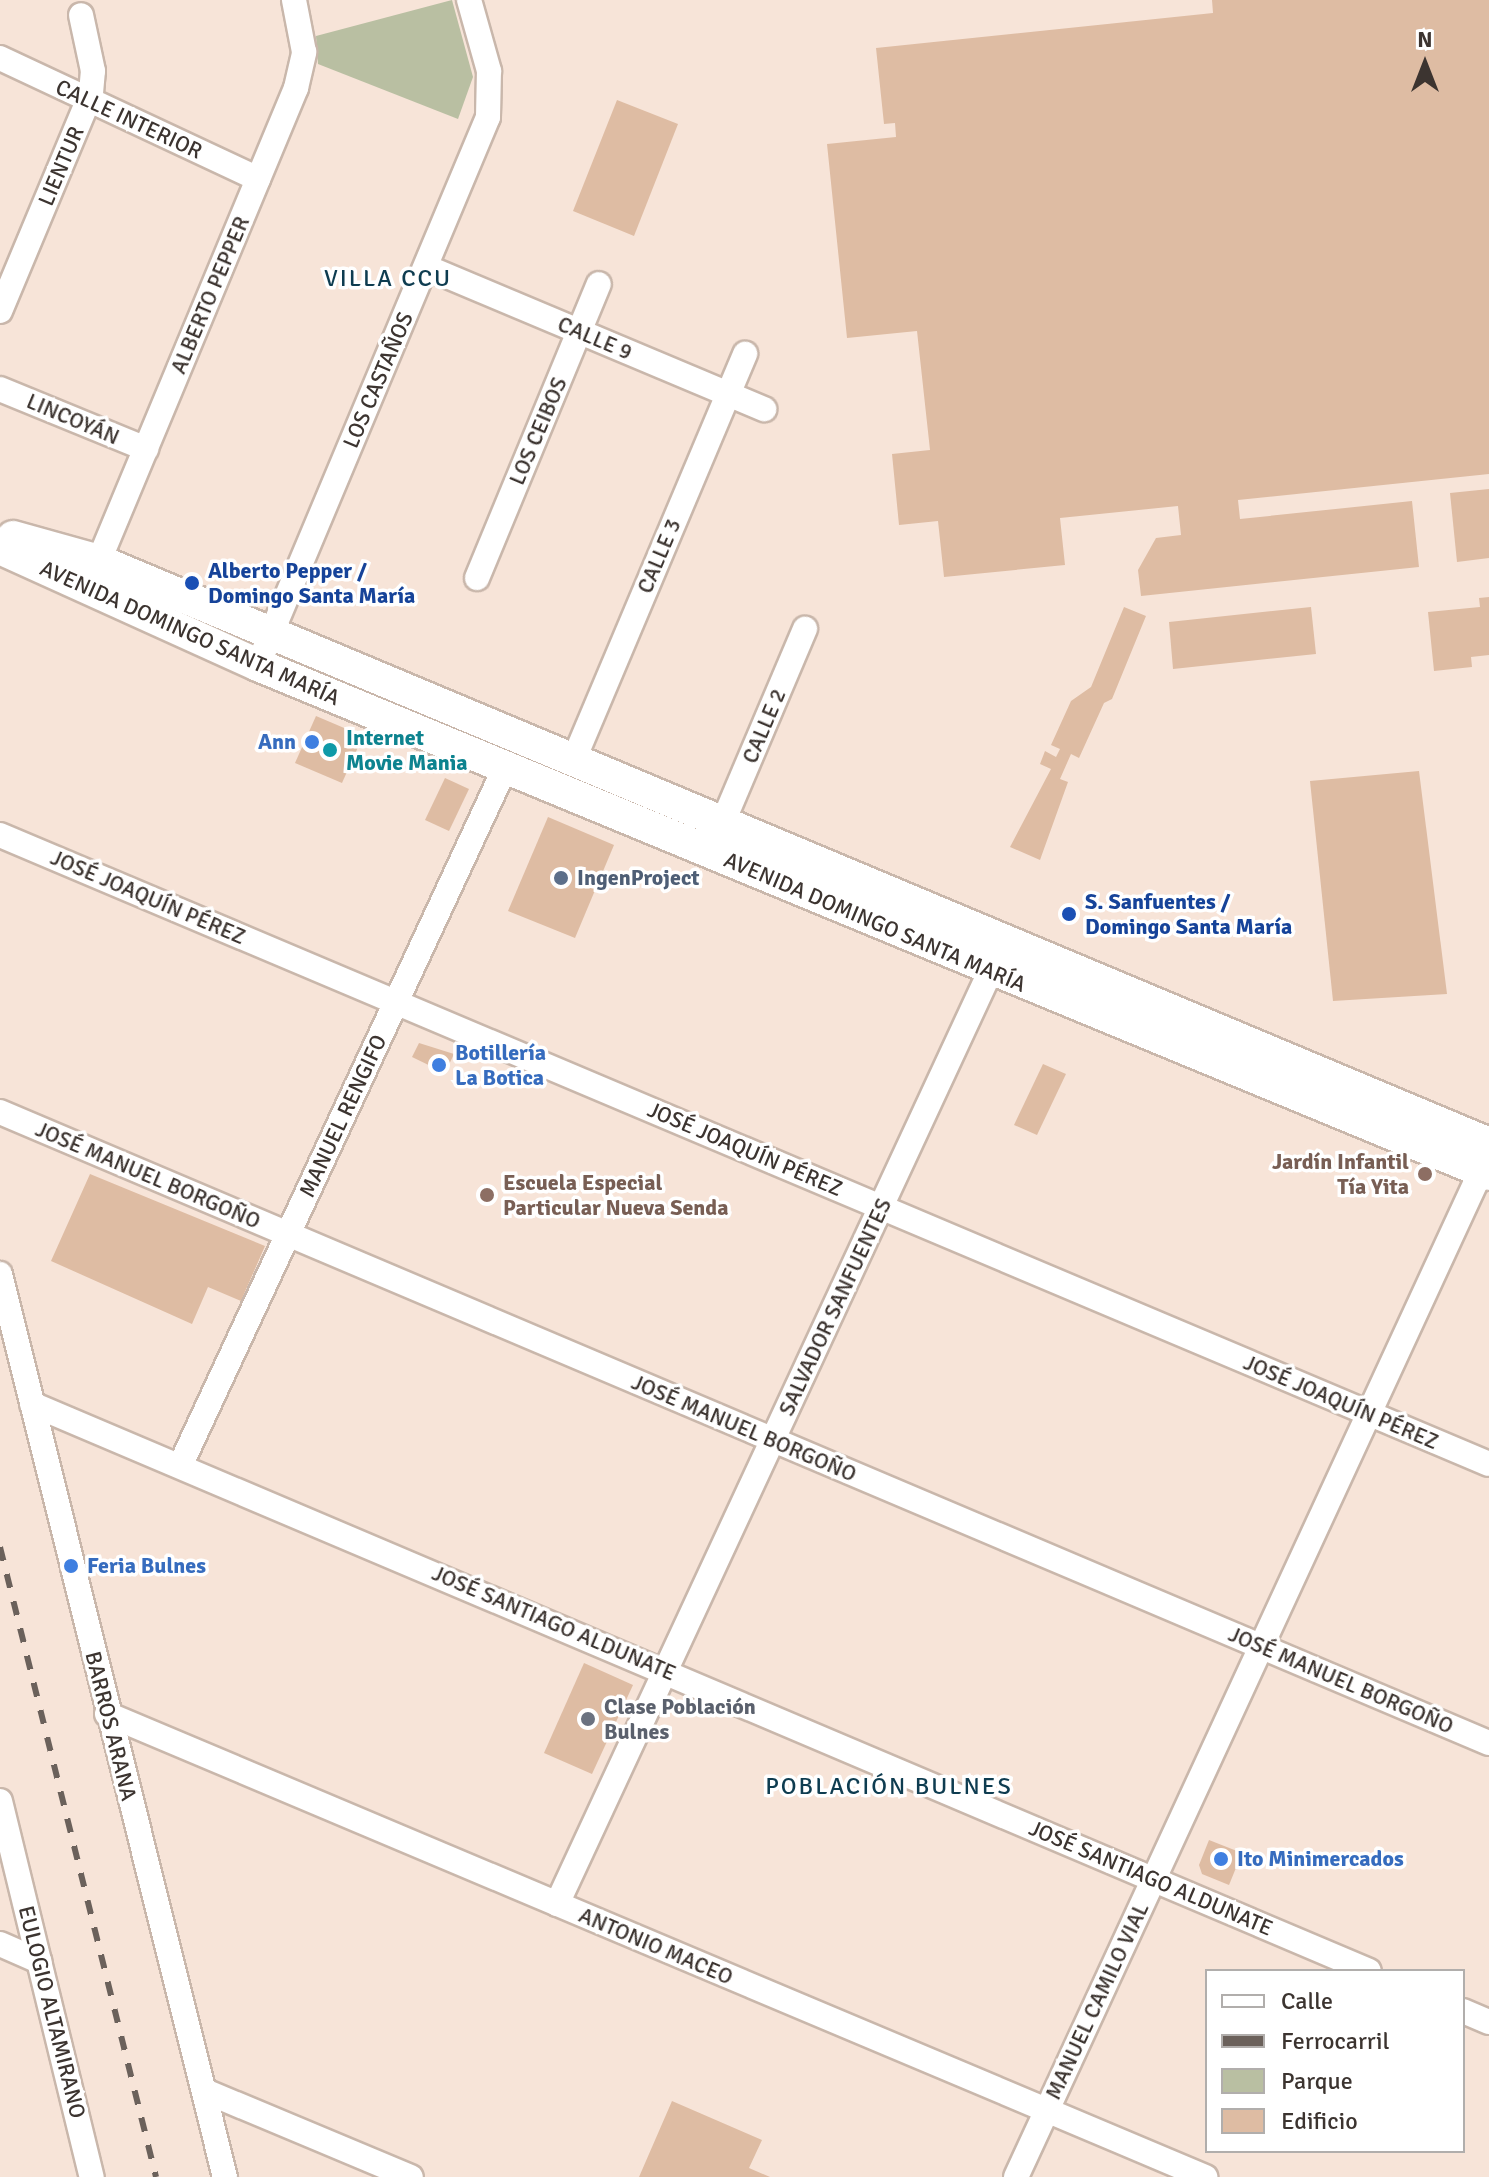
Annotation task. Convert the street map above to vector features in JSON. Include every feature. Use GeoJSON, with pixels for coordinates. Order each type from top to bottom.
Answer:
{"type":"FeatureCollection","features":[{"type":"Feature","properties":{"kind":"main road","name":"AVENIDA DOMINGO SANTA MARÍA"},"geometry":{"type":"LineString","coordinates":[[0,533],[94,573],[271,634],[976,926],[1487,1163]]}},
{"type":"Feature","properties":{"kind":"main road","name":"AVENIDA DOMINGO SANTA MARÍA"},"geometry":{"type":"LineString","coordinates":[[0,548],[94,573],[258,665],[991,970],[1487,1163]]}},
{"type":"Feature","properties":{"kind":"street","name":"ALBERTO PEPPER"},"geometry":{"type":"LineString","coordinates":[[94,573],[301,76],[303,36],[294,0]]}},
{"type":"Feature","properties":{"kind":"street","name":"LOS CASTAÑOS"},"geometry":{"type":"LineString","coordinates":[[258,665],[426,267],[491,103],[489,71],[469,0]]}},
{"type":"Feature","properties":{"kind":"street","name":"LIENTUR"},"geometry":{"type":"LineString","coordinates":[[0,311],[88,102],[94,78],[81,15]]}},
{"type":"Feature","properties":{"kind":"street","name":"CALLE INTERIOR"},"geometry":{"type":"LineString","coordinates":[[0,58],[88,102],[258,179]]}},
{"type":"Feature","properties":{"kind":"street","name":"CALLE 9"},"geometry":{"type":"LineString","coordinates":[[426,267],[764,409]]}},
{"type":"Feature","properties":{"kind":"street","name":"LOS CEIBOS"},"geometry":{"type":"LineString","coordinates":[[477,578],[599,284]]}},
{"type":"Feature","properties":{"kind":"street","name":"CALLE 3"},"geometry":{"type":"LineString","coordinates":[[574,759],[745,354]]}},
{"type":"Feature","properties":{"kind":"street","name":"LINCOYÁN"},"geometry":{"type":"LineString","coordinates":[[0,389],[146,449]]}},
{"type":"Feature","properties":{"kind":"street","name":"CALLE 2"},"geometry":{"type":"LineString","coordinates":[[723,822],[805,629]]}},
{"type":"Feature","properties":{"kind":"street","name":"MANUEL RENGIFO"},"geometry":{"type":"LineString","coordinates":[[181,1464],[505,768]]}},
{"type":"Feature","properties":{"kind":"street","name":"JOSÉ JOAQUÍN PÉREZ"},"geometry":{"type":"LineString","coordinates":[[0,835],[1489,1464]]}},
{"type":"Feature","properties":{"kind":"street"},"geometry":{"type":"LineString","coordinates":[[976,926],[991,970]]}},
{"type":"Feature","properties":{"kind":"street","name":"SALVADOR SANFUENTES"},"geometry":{"type":"LineString","coordinates":[[557,1904],[991,970]]}},
{"type":"Feature","properties":{"kind":"street","name":"JOSÉ MANUEL BORGOÑO"},"geometry":{"type":"LineString","coordinates":[[0,1112],[1489,1743]]}},
{"type":"Feature","properties":{"kind":"street","name":"MANUEL CAMILO VIAL"},"geometry":{"type":"LineString","coordinates":[[1016,2177],[1367,1413],[1487,1163]]}},
{"type":"Feature","properties":{"kind":"street","name":"BARROS ARANA"},"geometry":{"type":"LineString","coordinates":[[0,1274],[107,1714],[225,2177]]}},
{"type":"Feature","properties":{"kind":"street","name":"JOSÉ SANTIAGO ALDUNATE"},"geometry":{"type":"LineString","coordinates":[[32,1404],[181,1464],[1364,1969]]}},
{"type":"Feature","properties":{"kind":"street","name":"ANTONIO MACEO"},"geometry":{"type":"LineString","coordinates":[[107,1714],[1205,2177]]}},
{"type":"Feature","properties":{"kind":"street","name":"EULOGIO ALTAMIRANO"},"geometry":{"type":"LineString","coordinates":[[0,1801],[92,2177]]}},
{"type":"Feature","properties":{"kind":"street"},"geometry":{"type":"LineString","coordinates":[[0,1944],[39,1961]]}},
{"type":"Feature","properties":{"kind":"street"},"geometry":{"type":"LineString","coordinates":[[1465,2012],[1489,2022]]}},
{"type":"Feature","properties":{"kind":"street"},"geometry":{"type":"LineString","coordinates":[[205,2091],[411,2177]]}},
{"type":"Feature","properties":{"kind":"green space"},"geometry":{"type":"Polygon","coordinates":[[[452,0],[473,77],[458,119],[318,64],[316,36],[452,0]]]}},
{"type":"Feature","properties":{"kind":"building"},"geometry":{"type":"Polygon","coordinates":[[[1212,0],[1489,0],[1489,474],[1238,500],[1240,519],[1412,501],[1419,567],[1141,596],[1138,570],[1156,538],[1181,535],[1178,506],[1060,518],[1065,565],[944,577],[938,521],[899,525],[892,454],[930,450],[917,331],[847,338],[827,144],[896,137],[895,123],[884,124],[876,48],[1213,13],[1212,0]]]}},
{"type":"Feature","properties":{"kind":"building"},"geometry":{"type":"Polygon","coordinates":[[[617,100],[678,124],[634,236],[573,211],[617,100]]]}},
{"type":"Feature","properties":{"kind":"building"},"geometry":{"type":"Polygon","coordinates":[[[1489,489],[1489,558],[1457,562],[1450,493],[1489,489]]]}},
{"type":"Feature","properties":{"kind":"building"},"geometry":{"type":"Polygon","coordinates":[[[1489,597],[1489,655],[1471,657],[1472,667],[1434,671],[1428,612],[1480,607],[1479,598],[1489,597]]]}},
{"type":"Feature","properties":{"kind":"building"},"geometry":{"type":"Polygon","coordinates":[[[1124,607],[1146,616],[1112,699],[1104,703],[1079,758],[1071,754],[1060,779],[1068,782],[1040,860],[1010,847],[1051,769],[1040,764],[1045,751],[1056,757],[1060,749],[1051,745],[1071,701],[1091,687],[1124,607]]]}},
{"type":"Feature","properties":{"kind":"building"},"geometry":{"type":"Polygon","coordinates":[[[1311,607],[1316,654],[1173,669],[1169,622],[1311,607]]]}},
{"type":"Feature","properties":{"kind":"building"},"geometry":{"type":"Polygon","coordinates":[[[316,716],[363,736],[342,783],[295,763],[316,716]]]}},
{"type":"Feature","properties":{"kind":"building"},"geometry":{"type":"Polygon","coordinates":[[[1419,771],[1447,994],[1333,1001],[1310,781],[1419,771]]]}},
{"type":"Feature","properties":{"kind":"building"},"geometry":{"type":"Polygon","coordinates":[[[445,778],[469,789],[449,831],[425,820],[445,778]]]}},
{"type":"Feature","properties":{"kind":"building","name":"IngenProject"},"geometry":{"type":"Polygon","coordinates":[[[548,817],[614,845],[575,938],[508,911],[548,817]]]}},
{"type":"Feature","properties":{"kind":"building","name":"Botillería La Botica"},"geometry":{"type":"Polygon","coordinates":[[[419,1043],[454,1054],[445,1073],[412,1057],[419,1043]]]}},
{"type":"Feature","properties":{"kind":"building"},"geometry":{"type":"Polygon","coordinates":[[[1043,1064],[1066,1074],[1037,1135],[1014,1125],[1043,1064]]]}},
{"type":"Feature","properties":{"kind":"building"},"geometry":{"type":"Polygon","coordinates":[[[90,1174],[265,1246],[241,1301],[208,1287],[192,1324],[51,1261],[90,1174]]]}},
{"type":"Feature","properties":{"kind":"building","name":"Clase Población Bulnes"},"geometry":{"type":"Polygon","coordinates":[[[584,1663],[633,1685],[592,1774],[544,1753],[584,1663]]]}},
{"type":"Feature","properties":{"kind":"building","name":"Ito Minimercados"},"geometry":{"type":"Polygon","coordinates":[[[1209,1840],[1242,1853],[1229,1885],[1202,1874],[1199,1865],[1209,1840]]]}},
{"type":"Feature","properties":{"kind":"building"},"geometry":{"type":"Polygon","coordinates":[[[672,2101],[762,2140],[749,2168],[770,2177],[639,2177],[672,2101]]]}},
{"type":"Feature","properties":{"kind":"railway"},"geometry":{"type":"LineString","coordinates":[[0,1547],[156,2177]]}},
{"type":"Feature","properties":{"kind":"place","name":"Alberto Pepper / Domingo Santa María"},"geometry":{"type":"Point","coordinates":[192,583]}},
{"type":"Feature","properties":{"kind":"place","name":"Ann"},"geometry":{"type":"Point","coordinates":[312,742]}},
{"type":"Feature","properties":{"kind":"place","name":"Internet Movie Mania"},"geometry":{"type":"Point","coordinates":[330,750]}},
{"type":"Feature","properties":{"kind":"place","name":"IngenProject"},"geometry":{"type":"Point","coordinates":[561,878]}},
{"type":"Feature","properties":{"kind":"place","name":"S. Sanfuentes / Domingo Santa María"},"geometry":{"type":"Point","coordinates":[1069,914]}},
{"type":"Feature","properties":{"kind":"place","name":"Botillería La Botica"},"geometry":{"type":"Point","coordinates":[439,1065]}},
{"type":"Feature","properties":{"kind":"place","name":"Jardín Infantil Tía Yita"},"geometry":{"type":"Point","coordinates":[1425,1174]}},
{"type":"Feature","properties":{"kind":"place","name":"Escuela Especial Particular Nueva Senda"},"geometry":{"type":"Point","coordinates":[487,1195]}},
{"type":"Feature","properties":{"kind":"place","name":"Feria Bulnes"},"geometry":{"type":"Point","coordinates":[71,1566]}},
{"type":"Feature","properties":{"kind":"place","name":"Clase Población Bulnes"},"geometry":{"type":"Point","coordinates":[588,1719]}},
{"type":"Feature","properties":{"kind":"place","name":"Ito Minimercados"},"geometry":{"type":"Point","coordinates":[1221,1859]}},
{"type":"Feature","properties":{"kind":"district","name":"VILLA CCU"},"geometry":{"type":"Point","coordinates":[388,279]}},
{"type":"Feature","properties":{"kind":"district","name":"POBLACIÓN BULNES"},"geometry":{"type":"Point","coordinates":[889,1787]}}]}
